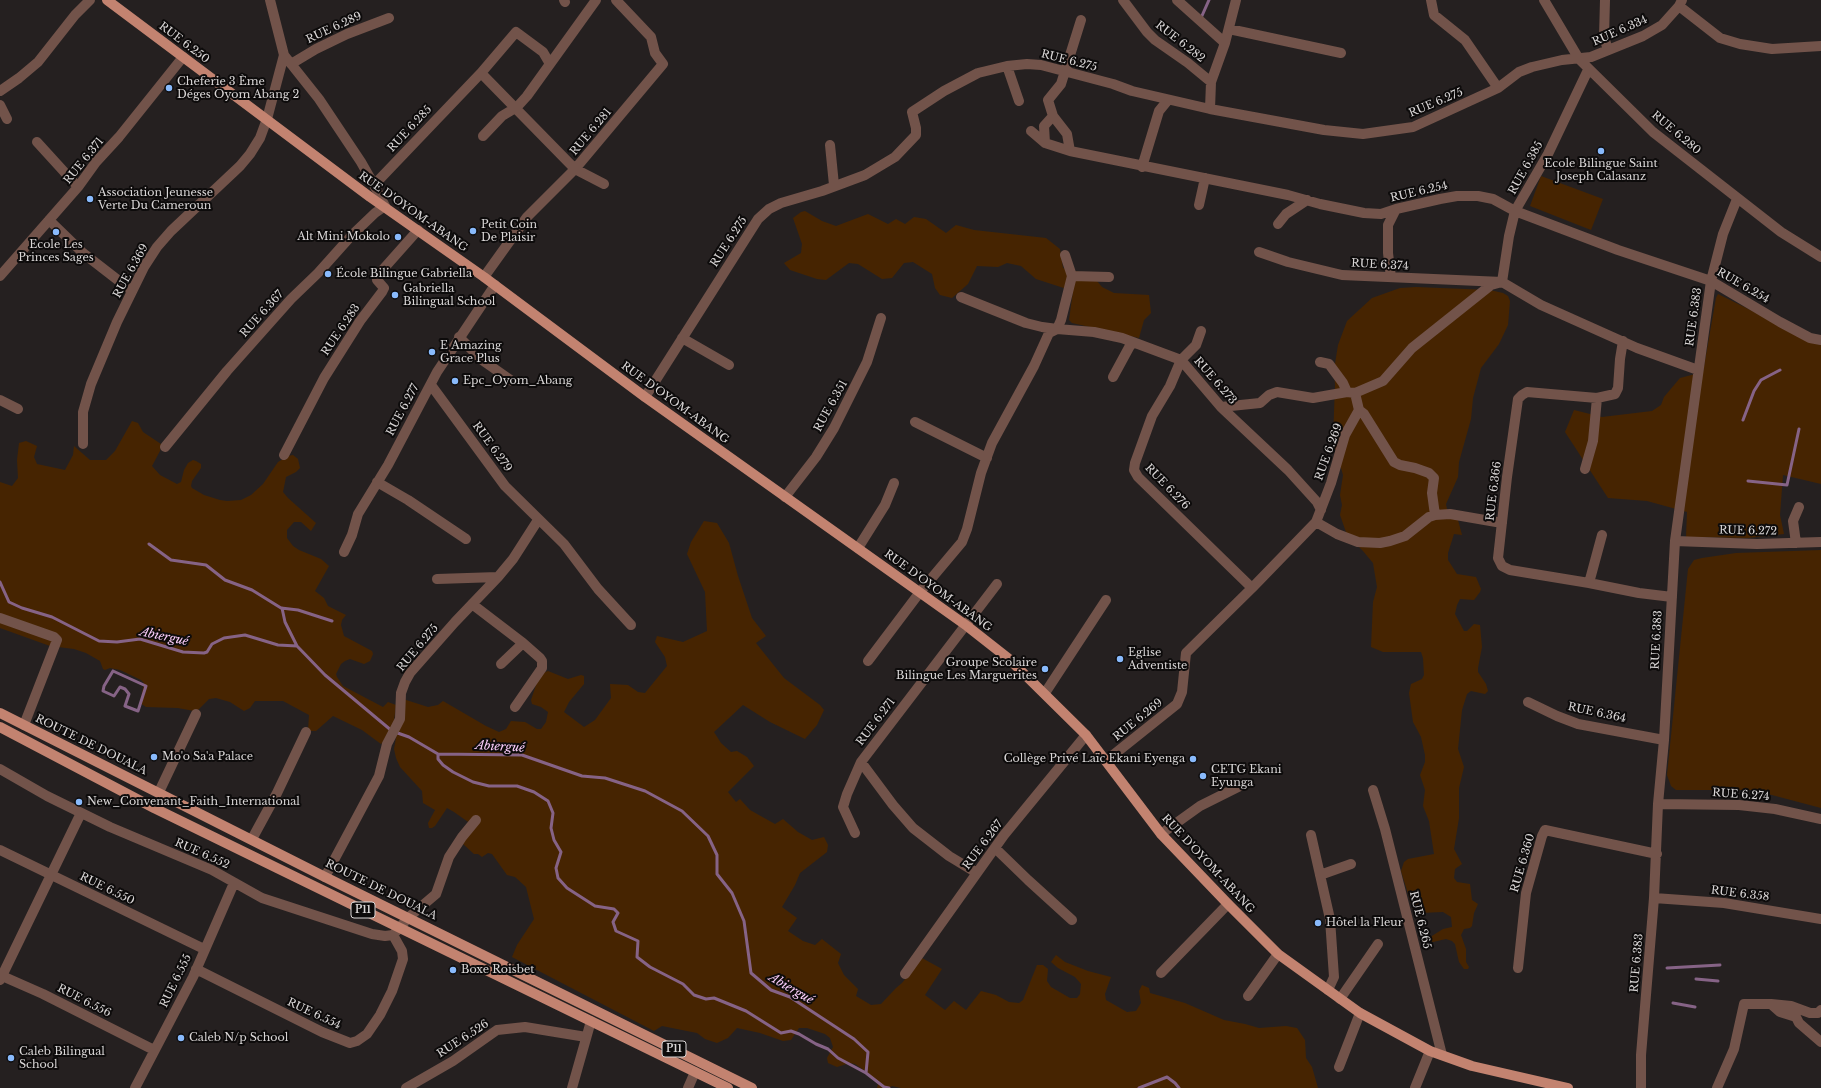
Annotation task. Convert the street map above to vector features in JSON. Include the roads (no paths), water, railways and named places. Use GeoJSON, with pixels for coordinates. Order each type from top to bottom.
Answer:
{"type":"FeatureCollection","features":[{"type":"Feature","properties":{"kind":"main road","name":"RUE 6.250"},"geometry":{"type":"LineString","coordinates":[[107,0],[267,119]]}},
{"type":"Feature","properties":{"kind":"main road","name":"RUE D'OYOM-ABANG"},"geometry":{"type":"LineString","coordinates":[[267,119],[384,206],[495,285],[645,397],[920,592],[1009,659],[1086,735],[1107,760],[1161,834],[1278,954],[1360,1013],[1430,1051],[1472,1066],[1568,1088]]}},
{"type":"Feature","properties":{"kind":"main road","name":"ROUTE DE DOUALA"},"geometry":{"type":"LineString","coordinates":[[0,713],[752,1088]]}},
{"type":"Feature","properties":{"kind":"main road","name":"P11"},"geometry":{"type":"LineString","coordinates":[[0,727],[141,801],[396,931],[728,1088]]}},
{"type":"Feature","properties":{"kind":"street"},"geometry":{"type":"LineString","coordinates":[[0,91],[38,62],[75,15],[90,0]]}},
{"type":"Feature","properties":{"kind":"street"},"geometry":{"type":"LineString","coordinates":[[270,0],[284,55],[318,99],[361,162],[384,206]]}},
{"type":"Feature","properties":{"kind":"street"},"geometry":{"type":"LineString","coordinates":[[483,136],[502,116],[517,108],[596,0]]}},
{"type":"Feature","properties":{"kind":"street","name":"RUE 6.281"},"geometry":{"type":"LineString","coordinates":[[484,277],[526,217],[575,169],[663,64],[655,53],[651,36],[616,0]]}},
{"type":"Feature","properties":{"kind":"street","name":"RUE 6.282"},"geometry":{"type":"LineString","coordinates":[[1122,0],[1155,40],[1188,63],[1211,82]]}},
{"type":"Feature","properties":{"kind":"street"},"geometry":{"type":"LineString","coordinates":[[1177,0],[1225,43]]}},
{"type":"Feature","properties":{"kind":"street"},"geometry":{"type":"LineString","coordinates":[[1210,109],[1211,82],[1225,43],[1236,0]]}},
{"type":"Feature","properties":{"kind":"street"},"geometry":{"type":"LineString","coordinates":[[1431,0],[1434,15],[1465,40],[1498,88]]}},
{"type":"Feature","properties":{"kind":"street","name":"RUE 6.280"},"geometry":{"type":"LineString","coordinates":[[1544,0],[1579,59],[1588,70],[1653,132],[1781,232],[1821,257]]}},
{"type":"Feature","properties":{"kind":"street"},"geometry":{"type":"LineString","coordinates":[[1605,0],[1604,38],[1608,50]]}},
{"type":"Feature","properties":{"kind":"street"},"geometry":{"type":"LineString","coordinates":[[1681,3],[1720,38],[1740,44],[1772,48],[1821,46]]}},
{"type":"Feature","properties":{"kind":"street","name":"RUE 6.334"},"geometry":{"type":"LineString","coordinates":[[1579,59],[1608,50],[1643,36],[1662,25],[1681,3]]}},
{"type":"Feature","properties":{"kind":"street","name":"RUE 6.289"},"geometry":{"type":"LineString","coordinates":[[291,64],[316,49],[347,34],[388,18]]}},
{"type":"Feature","properties":{"kind":"street"},"geometry":{"type":"LineString","coordinates":[[1070,151],[1067,134],[1052,116],[1048,100],[1061,84],[1081,20]]}},
{"type":"Feature","properties":{"kind":"street"},"geometry":{"type":"LineString","coordinates":[[1229,29],[1341,53]]}},
{"type":"Feature","properties":{"kind":"street","name":"RUE 6.285"},"geometry":{"type":"LineString","coordinates":[[374,185],[481,73],[516,32],[543,52],[550,64]]}},
{"type":"Feature","properties":{"kind":"street","name":"RUE 6.369"},"geometry":{"type":"LineString","coordinates":[[83,444],[83,412],[91,384],[144,266],[166,236],[250,154],[260,138],[267,119],[284,55]]}},
{"type":"Feature","properties":{"kind":"street","name":"RUE 6.371"},"geometry":{"type":"LineString","coordinates":[[0,276],[78,187],[96,162],[119,137],[183,58]]}},
{"type":"Feature","properties":{"kind":"street","name":"RUE 6.275"},"geometry":{"type":"LineString","coordinates":[[645,397],[758,219],[769,209],[780,203],[822,191],[834,185],[865,175],[895,158],[916,135],[912,112],[944,91],[978,73],[1007,66],[1027,64],[1041,65],[1132,91],[1210,109],[1324,130],[1363,134],[1412,127],[1498,88],[1519,72],[1532,67],[1562,60],[1579,59]]}},
{"type":"Feature","properties":{"kind":"street"},"geometry":{"type":"LineString","coordinates":[[1007,66],[1019,101]]}},
{"type":"Feature","properties":{"kind":"street","name":"RUE 6.385"},"geometry":{"type":"LineString","coordinates":[[1502,282],[1509,236],[1515,211],[1548,154],[1588,70]]}},
{"type":"Feature","properties":{"kind":"street"},"geometry":{"type":"LineString","coordinates":[[481,73],[517,108],[575,169],[604,184]]}},
{"type":"Feature","properties":{"kind":"street"},"geometry":{"type":"LineString","coordinates":[[1142,167],[1156,118],[1159,111],[1168,100]]}},
{"type":"Feature","properties":{"kind":"street"},"geometry":{"type":"LineString","coordinates":[[0,105],[7,119]]}},
{"type":"Feature","properties":{"kind":"street"},"geometry":{"type":"LineString","coordinates":[[1045,143],[1044,126],[1052,116]]}},
{"type":"Feature","properties":{"kind":"street","name":"RUE 6.254"},"geometry":{"type":"LineString","coordinates":[[1031,131],[1045,143],[1070,151],[1142,167],[1205,178],[1364,213],[1381,214],[1440,198],[1478,196],[1493,199],[1515,211],[1618,250],[1711,281],[1780,322],[1810,338],[1821,340]]}},
{"type":"Feature","properties":{"kind":"street"},"geometry":{"type":"LineString","coordinates":[[37,142],[78,187]]}},
{"type":"Feature","properties":{"kind":"street"},"geometry":{"type":"LineString","coordinates":[[830,145],[834,185]]}},
{"type":"Feature","properties":{"kind":"street"},"geometry":{"type":"LineString","coordinates":[[1199,205],[1205,178]]}},
{"type":"Feature","properties":{"kind":"street","name":"RUE 6.383"},"geometry":{"type":"LineString","coordinates":[[1642,1088],[1641,1055],[1657,854],[1658,804],[1664,740],[1676,541],[1711,281],[1723,234],[1737,199]]}},
{"type":"Feature","properties":{"kind":"street"},"geometry":{"type":"LineString","coordinates":[[1278,224],[1290,211],[1307,200]]}},
{"type":"Feature","properties":{"kind":"street","name":"RUE 6.367"},"geometry":{"type":"LineString","coordinates":[[165,447],[226,371],[275,316],[318,273],[352,235],[384,206]]}},
{"type":"Feature","properties":{"kind":"street"},"geometry":{"type":"LineString","coordinates":[[1391,277],[1388,253],[1388,225],[1396,209]]}},
{"type":"Feature","properties":{"kind":"street"},"geometry":{"type":"LineString","coordinates":[[49,220],[83,253],[132,291]]}},
{"type":"Feature","properties":{"kind":"street","name":"RUE 6.283"},"geometry":{"type":"LineString","coordinates":[[284,455],[331,366],[360,321],[382,292],[384,288],[377,280],[378,275],[418,230]]}},
{"type":"Feature","properties":{"kind":"street","name":"RUE 6.374"},"geometry":{"type":"LineString","coordinates":[[1259,252],[1288,262],[1342,275],[1440,281],[1502,282]]}},
{"type":"Feature","properties":{"kind":"street"},"geometry":{"type":"LineString","coordinates":[[868,661],[920,592],[957,548],[965,536],[979,479],[992,443],[1034,366],[1049,333],[1057,328],[1061,320],[1072,276],[1065,255]]}},
{"type":"Feature","properties":{"kind":"street"},"geometry":{"type":"LineString","coordinates":[[1072,276],[1109,277]]}},
{"type":"Feature","properties":{"kind":"street"},"geometry":{"type":"LineString","coordinates":[[1221,407],[1260,403],[1269,395],[1277,392],[1312,398],[1351,392],[1382,381],[1416,345],[1491,285],[1502,282],[1541,305],[1623,341],[1698,370]]}},
{"type":"Feature","properties":{"kind":"street","name":"RUE 6.277"},"geometry":{"type":"LineString","coordinates":[[344,552],[352,535],[358,514],[437,372],[495,285]]}},
{"type":"Feature","properties":{"kind":"street","name":"RUE 6.273"},"geometry":{"type":"LineString","coordinates":[[961,297],[1026,323],[1042,327],[1094,332],[1132,342],[1181,360],[1221,407],[1288,470],[1317,502],[1321,510]]}},
{"type":"Feature","properties":{"kind":"street","name":"RUE 6.351"},"geometry":{"type":"LineString","coordinates":[[785,497],[816,457],[834,428],[864,368],[881,318]]}},
{"type":"Feature","properties":{"kind":"street"},"geometry":{"type":"LineString","coordinates":[[1181,360],[1196,345],[1202,331]]}},
{"type":"Feature","properties":{"kind":"street"},"geometry":{"type":"LineString","coordinates":[[459,337],[482,360],[512,382]]}},
{"type":"Feature","properties":{"kind":"street"},"geometry":{"type":"LineString","coordinates":[[682,338],[729,365]]}},
{"type":"Feature","properties":{"kind":"street","name":"RUE 6.366"},"geometry":{"type":"LineString","coordinates":[[1623,341],[1618,388],[1615,394],[1597,398],[1527,392],[1518,399],[1498,558],[1502,566],[1510,570],[1639,593],[1672,596]]}},
{"type":"Feature","properties":{"kind":"street"},"geometry":{"type":"LineString","coordinates":[[1114,378],[1132,342]]}},
{"type":"Feature","properties":{"kind":"street","name":"RUE 6.276"},"geometry":{"type":"LineString","coordinates":[[1181,360],[1170,386],[1152,416],[1135,462],[1134,470],[1138,477],[1252,588]]}},
{"type":"Feature","properties":{"kind":"street"},"geometry":{"type":"LineString","coordinates":[[1320,362],[1328,364],[1351,392],[1359,410],[1364,414],[1394,462],[1429,473],[1434,478],[1432,493],[1436,515]]}},
{"type":"Feature","properties":{"kind":"street","name":"RUE 6.279"},"geometry":{"type":"LineString","coordinates":[[431,385],[505,486],[564,544],[598,589],[631,625]]}},
{"type":"Feature","properties":{"kind":"street"},"geometry":{"type":"LineString","coordinates":[[1585,469],[1593,441],[1597,398]]}},
{"type":"Feature","properties":{"kind":"street"},"geometry":{"type":"LineString","coordinates":[[0,400],[18,409]]}},
{"type":"Feature","properties":{"kind":"street","name":"RUE 6.269"},"geometry":{"type":"LineString","coordinates":[[1107,760],[1177,704],[1182,692],[1186,652],[1252,588],[1316,522],[1345,435],[1359,410]]}},
{"type":"Feature","properties":{"kind":"street"},"geometry":{"type":"LineString","coordinates":[[915,422],[987,458]]}},
{"type":"Feature","properties":{"kind":"street"},"geometry":{"type":"LineString","coordinates":[[377,482],[408,500],[466,539]]}},
{"type":"Feature","properties":{"kind":"street"},"geometry":{"type":"LineString","coordinates":[[858,548],[885,505],[894,483]]}},
{"type":"Feature","properties":{"kind":"street"},"geometry":{"type":"LineString","coordinates":[[1796,543],[1793,521],[1799,507]]}},
{"type":"Feature","properties":{"kind":"street"},"geometry":{"type":"LineString","coordinates":[[1316,522],[1337,534],[1358,542],[1380,543],[1405,536],[1429,517],[1436,515],[1450,514],[1502,523]]}},
{"type":"Feature","properties":{"kind":"street","name":"RUE 6.275"},"geometry":{"type":"LineString","coordinates":[[325,876],[379,776],[388,744],[397,726],[401,710],[401,693],[405,682],[430,650],[498,577],[525,542],[538,520]]}},
{"type":"Feature","properties":{"kind":"street"},"geometry":{"type":"LineString","coordinates":[[1589,583],[1602,534]]}},
{"type":"Feature","properties":{"kind":"street","name":"RUE 6.272"},"geometry":{"type":"LineString","coordinates":[[1676,541],[1757,544],[1821,542]]}},
{"type":"Feature","properties":{"kind":"street"},"geometry":{"type":"LineString","coordinates":[[437,579],[498,577]]}},
{"type":"Feature","properties":{"kind":"street","name":"RUE 6.271"},"geometry":{"type":"LineString","coordinates":[[978,873],[949,856],[913,828],[893,805],[862,762],[906,702],[967,626],[997,584]]}},
{"type":"Feature","properties":{"kind":"street"},"geometry":{"type":"LineString","coordinates":[[1045,693],[1106,600]]}},
{"type":"Feature","properties":{"kind":"street"},"geometry":{"type":"LineString","coordinates":[[472,604],[523,643],[540,658],[543,665],[515,707]]}},
{"type":"Feature","properties":{"kind":"street"},"geometry":{"type":"LineString","coordinates":[[0,618],[54,637],[57,640],[24,725]]}},
{"type":"Feature","properties":{"kind":"street"},"geometry":{"type":"LineString","coordinates":[[502,664],[523,643]]}},
{"type":"Feature","properties":{"kind":"street","name":"RUE 6.364"},"geometry":{"type":"LineString","coordinates":[[1528,702],[1578,724],[1664,740]]}},
{"type":"Feature","properties":{"kind":"street"},"geometry":{"type":"LineString","coordinates":[[159,792],[196,714]]}},
{"type":"Feature","properties":{"kind":"street"},"geometry":{"type":"LineString","coordinates":[[252,839],[277,793],[306,732]]}},
{"type":"Feature","properties":{"kind":"street","name":"RUE 6.267"},"geometry":{"type":"LineString","coordinates":[[905,974],[995,848],[1086,735]]}},
{"type":"Feature","properties":{"kind":"street"},"geometry":{"type":"LineString","coordinates":[[855,834],[843,807],[847,794],[862,762]]}},
{"type":"Feature","properties":{"kind":"street","name":"RUE 6.552"},"geometry":{"type":"LineString","coordinates":[[0,769],[81,813],[141,841],[212,870],[262,898],[372,934],[385,936],[396,931]]}},
{"type":"Feature","properties":{"kind":"street"},"geometry":{"type":"LineString","coordinates":[[1161,834],[1194,809],[1242,785]]}},
{"type":"Feature","properties":{"kind":"street","name":"RUE 6.265"},"geometry":{"type":"LineString","coordinates":[[1372,790],[1384,829],[1442,1055]]}},
{"type":"Feature","properties":{"kind":"street","name":"RUE 6.274"},"geometry":{"type":"LineString","coordinates":[[1658,804],[1739,805],[1775,809],[1821,819]]}},
{"type":"Feature","properties":{"kind":"street"},"geometry":{"type":"LineString","coordinates":[[1,977],[81,813]]}},
{"type":"Feature","properties":{"kind":"street"},"geometry":{"type":"LineString","coordinates":[[396,931],[409,917],[436,894],[449,857],[476,820]]}},
{"type":"Feature","properties":{"kind":"street","name":"RUE 6.360"},"geometry":{"type":"LineString","coordinates":[[1518,968],[1526,893],[1545,830],[1657,854]]}},
{"type":"Feature","properties":{"kind":"street"},"geometry":{"type":"LineString","coordinates":[[1311,835],[1330,919],[1334,977],[1328,990]]}},
{"type":"Feature","properties":{"kind":"street"},"geometry":{"type":"LineString","coordinates":[[995,848],[1072,920]]}},
{"type":"Feature","properties":{"kind":"street","name":"RUE 6.550"},"geometry":{"type":"LineString","coordinates":[[0,850],[204,950]]}},
{"type":"Feature","properties":{"kind":"street"},"geometry":{"type":"LineString","coordinates":[[1320,875],[1351,864]]}},
{"type":"Feature","properties":{"kind":"street","name":"RUE 6.555"},"geometry":{"type":"LineString","coordinates":[[135,1088],[196,969],[234,883]]}},
{"type":"Feature","properties":{"kind":"street","name":"RUE 6.358"},"geometry":{"type":"LineString","coordinates":[[1654,898],[1724,903],[1821,919]]}},
{"type":"Feature","properties":{"kind":"street"},"geometry":{"type":"LineString","coordinates":[[1161,973],[1228,904]]}},
{"type":"Feature","properties":{"kind":"street","name":"RUE 6.554"},"geometry":{"type":"LineString","coordinates":[[196,969],[316,1029],[350,1043],[357,1041],[367,1034],[392,991],[403,959],[396,931]]}},
{"type":"Feature","properties":{"kind":"street"},"geometry":{"type":"LineString","coordinates":[[1340,999],[1378,944]]}},
{"type":"Feature","properties":{"kind":"street"},"geometry":{"type":"LineString","coordinates":[[1248,996],[1278,954]]}},
{"type":"Feature","properties":{"kind":"street","name":"RUE 6.556"},"geometry":{"type":"LineString","coordinates":[[1,977],[43,994],[154,1050]]}},
{"type":"Feature","properties":{"kind":"street"},"geometry":{"type":"LineString","coordinates":[[1717,1088],[1734,1049],[1744,1004],[1791,1006],[1810,1013],[1818,1013],[1821,1010]]}},
{"type":"Feature","properties":{"kind":"street"},"geometry":{"type":"LineString","coordinates":[[1771,1004],[1780,1012],[1796,1017],[1799,1022],[1821,1042]]}},
{"type":"Feature","properties":{"kind":"street"},"geometry":{"type":"LineString","coordinates":[[1339,1067],[1360,1013]]}},
{"type":"Feature","properties":{"kind":"street"},"geometry":{"type":"LineString","coordinates":[[572,1088],[591,1022]]}},
{"type":"Feature","properties":{"kind":"street","name":"RUE 6.526"},"geometry":{"type":"LineString","coordinates":[[406,1088],[447,1064],[497,1030],[525,1027],[586,1037]]}},
{"type":"Feature","properties":{"kind":"street"},"geometry":{"type":"LineString","coordinates":[[1415,1088],[1430,1051]]}},
{"type":"Feature","properties":{"kind":"street"},"geometry":{"type":"LineString","coordinates":[[688,1088],[695,1072]]}},
{"type":"Feature","properties":{"kind":"waterway"},"geometry":{"type":"LineString","coordinates":[[1201,18],[1209,0]]}},
{"type":"Feature","properties":{"kind":"waterway"},"geometry":{"type":"LineString","coordinates":[[1743,420],[1754,391],[1761,380],[1780,370]]}},
{"type":"Feature","properties":{"kind":"waterway"},"geometry":{"type":"LineString","coordinates":[[1748,481],[1787,485],[1799,429]]}},
{"type":"Feature","properties":{"kind":"waterway"},"geometry":{"type":"LineString","coordinates":[[149,544],[171,560],[206,565],[225,580],[252,590],[281,608],[298,610],[332,621]]}},
{"type":"Feature","properties":{"kind":"waterway","name":"Abiergué"},"geometry":{"type":"LineString","coordinates":[[0,582],[9,602],[22,608],[52,617],[99,641],[117,642],[140,639],[183,652],[204,653],[207,652],[212,644],[224,638],[245,635],[278,645],[297,646],[325,675],[392,731],[409,737],[438,754],[522,755],[582,776],[605,778],[645,791],[682,811],[708,836],[717,855],[717,874],[732,893],[744,921],[751,973],[771,990],[790,997],[854,1039],[868,1052],[866,1073],[884,1087],[889,1088]]}},
{"type":"Feature","properties":{"kind":"waterway"},"geometry":{"type":"LineString","coordinates":[[282,608],[285,622],[297,646]]}},
{"type":"Feature","properties":{"kind":"waterway"},"geometry":{"type":"LineString","coordinates":[[113,671],[146,686],[138,711],[125,706],[129,694],[125,689],[120,687],[114,696],[103,691],[104,686],[113,671]]}},
{"type":"Feature","properties":{"kind":"waterway"},"geometry":{"type":"LineString","coordinates":[[438,754],[438,759],[443,765],[473,782],[489,786],[517,786],[534,792],[548,801],[553,813],[551,828],[554,840],[561,852],[556,868],[558,878],[567,888],[595,906],[614,909],[618,913],[613,922],[616,931],[638,941],[637,957],[650,967],[683,984],[694,995],[706,999],[714,998],[746,1011],[781,1033],[791,1031],[799,1034],[828,1049],[838,1058],[866,1073]]}},
{"type":"Feature","properties":{"kind":"waterway"},"geometry":{"type":"LineString","coordinates":[[1667,968],[1720,965]]}},
{"type":"Feature","properties":{"kind":"waterway"},"geometry":{"type":"LineString","coordinates":[[1696,979],[1718,981]]}},
{"type":"Feature","properties":{"kind":"waterway"},"geometry":{"type":"LineString","coordinates":[[1673,1003],[1695,1007]]}},
{"type":"Feature","properties":{"kind":"waterway","name":"Abiergué"},"geometry":{"type":"LineString","coordinates":[[1139,1088],[1167,1077],[1179,1088]]}},
{"type":"Feature","properties":{"kind":"place","name":"Cheferie 3 Ème Déges Oyom Abang 2"},"geometry":{"type":"Point","coordinates":[169,88]}},
{"type":"Feature","properties":{"kind":"place","name":"Ecole Bilingue Saint Joseph Calasanz"},"geometry":{"type":"Point","coordinates":[1601,151]}},
{"type":"Feature","properties":{"kind":"place","name":"Association Jeunesse Verte Du Cameroun"},"geometry":{"type":"Point","coordinates":[90,199]}},
{"type":"Feature","properties":{"kind":"place","name":"Petit Coin De Plaisir"},"geometry":{"type":"Point","coordinates":[473,231]}},
{"type":"Feature","properties":{"kind":"place","name":"Ecole Les Princes Sages"},"geometry":{"type":"Point","coordinates":[56,232]}},
{"type":"Feature","properties":{"kind":"place","name":"Alt Mini Mokolo"},"geometry":{"type":"Point","coordinates":[398,237]}},
{"type":"Feature","properties":{"kind":"place","name":"École Bilingue Gabriella"},"geometry":{"type":"Point","coordinates":[328,274]}},
{"type":"Feature","properties":{"kind":"place","name":"Gabriella Bilingual School"},"geometry":{"type":"Point","coordinates":[395,295]}},
{"type":"Feature","properties":{"kind":"place","name":"E Amazing Grace Plus"},"geometry":{"type":"Point","coordinates":[432,352]}},
{"type":"Feature","properties":{"kind":"place","name":"Epc_Oyom_Abang"},"geometry":{"type":"Point","coordinates":[455,381]}},
{"type":"Feature","properties":{"kind":"place","name":"Eglise Adventiste"},"geometry":{"type":"Point","coordinates":[1120,659]}},
{"type":"Feature","properties":{"kind":"place","name":"Groupe Scolaire Bilingue Les Marguerites"},"geometry":{"type":"Point","coordinates":[1045,669]}},
{"type":"Feature","properties":{"kind":"place","name":"Mo'o Sa'a Palace"},"geometry":{"type":"Point","coordinates":[154,757]}},
{"type":"Feature","properties":{"kind":"place","name":"Collège Privé Laïc Ekani Eyenga"},"geometry":{"type":"Point","coordinates":[1193,759]}},
{"type":"Feature","properties":{"kind":"place","name":"CETG Ekani Eyunga"},"geometry":{"type":"Point","coordinates":[1203,776]}},
{"type":"Feature","properties":{"kind":"place","name":"New_Convenant_Faith_International"},"geometry":{"type":"Point","coordinates":[79,802]}},
{"type":"Feature","properties":{"kind":"place","name":"Hôtel la Fleur"},"geometry":{"type":"Point","coordinates":[1318,923]}},
{"type":"Feature","properties":{"kind":"place","name":"Boxe Roisbet"},"geometry":{"type":"Point","coordinates":[453,970]}},
{"type":"Feature","properties":{"kind":"place","name":"Caleb N/p School"},"geometry":{"type":"Point","coordinates":[181,1038]}},
{"type":"Feature","properties":{"kind":"place","name":"Caleb Bilingual School"},"geometry":{"type":"Point","coordinates":[11,1058]}}]}
